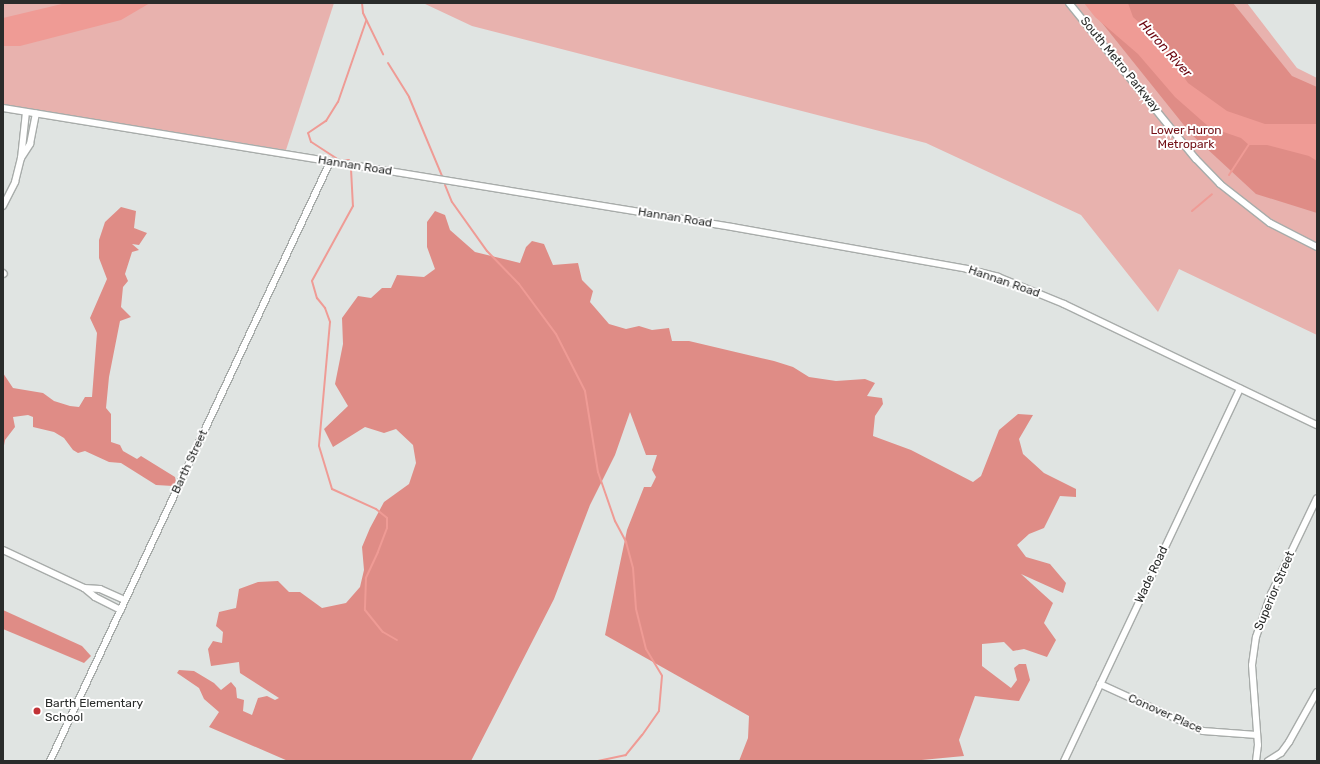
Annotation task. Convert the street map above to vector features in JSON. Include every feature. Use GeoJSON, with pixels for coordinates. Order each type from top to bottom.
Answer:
{"type":"FeatureCollection","features":[{"type":"Feature","properties":{"kind":"street","name":"South Metro Parkway"},"geometry":{"type":"LineString","coordinates":[[1069,3],[1196,159],[1220,184],[1270,223],[1317,247]]}},
{"type":"Feature","properties":{"kind":"street","name":"Hannan Road"},"geometry":{"type":"LineString","coordinates":[[3,108],[747,230],[967,269],[998,277],[1064,304],[1317,425]]}},
{"type":"Feature","properties":{"kind":"street"},"geometry":{"type":"LineString","coordinates":[[3,206],[15,182],[21,158],[26,112]]}},
{"type":"Feature","properties":{"kind":"street"},"geometry":{"type":"LineString","coordinates":[[21,158],[30,144],[36,114]]}},
{"type":"Feature","properties":{"kind":"street","name":"Barth Street"},"geometry":{"type":"LineString","coordinates":[[50,761],[330,162]]}},
{"type":"Feature","properties":{"kind":"street","name":"Wade Road"},"geometry":{"type":"LineString","coordinates":[[1064,761],[1240,388]]}},
{"type":"Feature","properties":{"kind":"street","name":"Superior Street"},"geometry":{"type":"LineString","coordinates":[[1256,761],[1257,734],[1252,665],[1256,637],[1271,594],[1317,498]]}},
{"type":"Feature","properties":{"kind":"street"},"geometry":{"type":"LineString","coordinates":[[3,550],[84,588],[95,597],[121,610]]}},
{"type":"Feature","properties":{"kind":"street"},"geometry":{"type":"LineString","coordinates":[[84,588],[100,588],[126,600]]}},
{"type":"Feature","properties":{"kind":"street","name":"Conover Place"},"geometry":{"type":"LineString","coordinates":[[1100,684],[1203,731],[1257,734]]}},
{"type":"Feature","properties":{"kind":"street"},"geometry":{"type":"LineString","coordinates":[[1268,761],[1281,753],[1289,742],[1317,692]]}},
{"type":"Feature","properties":{"kind":"green space"},"geometry":{"type":"Polygon","coordinates":[[[3,3],[334,3],[286,150],[3,105],[3,3]]]}},
{"type":"Feature","properties":{"kind":"green space","name":"Lower Huron Metropark"},"geometry":{"type":"Polygon","coordinates":[[[423,3],[1247,3],[1297,68],[1317,78],[1317,335],[1179,269],[1158,312],[1081,215],[926,143],[472,26],[423,3]]]}},
{"type":"Feature","properties":{"kind":"shaded area"},"geometry":{"type":"Polygon","coordinates":[[[66,3],[150,3],[121,20],[20,46],[3,46],[3,18],[66,3]]]}},
{"type":"Feature","properties":{"kind":"shaded area"},"geometry":{"type":"Polygon","coordinates":[[[1084,3],[1128,3],[1133,17],[1157,39],[1188,83],[1227,111],[1265,124],[1317,124],[1317,161],[1309,156],[1267,145],[1249,145],[1241,138],[1209,127],[1175,97],[1138,54],[1095,17],[1084,3]]]}},
{"type":"Feature","properties":{"kind":"shaded area"},"geometry":{"type":"Polygon","coordinates":[[[1086,3],[1233,3],[1292,76],[1317,87],[1317,213],[1256,194],[1191,134],[1086,3]]]}},
{"type":"Feature","properties":{"kind":"shaded area"},"geometry":{"type":"Polygon","coordinates":[[[121,207],[136,211],[134,228],[147,233],[139,245],[132,244],[139,250],[132,252],[125,274],[128,281],[123,287],[121,307],[131,317],[120,321],[109,377],[106,408],[111,414],[111,442],[120,445],[123,451],[137,459],[141,456],[175,477],[176,482],[173,486],[156,485],[121,463],[109,462],[85,451],[78,453],[73,450],[64,438],[54,432],[33,427],[33,417],[28,415],[13,417],[15,427],[5,440],[3,451],[3,373],[13,388],[43,393],[54,401],[70,406],[79,407],[85,397],[92,397],[97,333],[90,318],[107,279],[99,258],[99,240],[105,222],[121,207]]]}},
{"type":"Feature","properties":{"kind":"shaded area"},"geometry":{"type":"Polygon","coordinates":[[[435,211],[445,215],[450,230],[475,252],[520,263],[526,247],[532,241],[544,244],[553,265],[578,263],[582,280],[593,291],[590,302],[609,324],[626,329],[639,326],[652,330],[669,328],[672,341],[689,341],[774,361],[793,367],[809,377],[836,381],[865,379],[875,383],[867,396],[882,398],[883,404],[875,416],[873,436],[911,450],[973,482],[981,476],[999,430],[1018,414],[1033,415],[1019,439],[1023,454],[1044,473],[1076,489],[1076,497],[1060,496],[1044,528],[1029,534],[1017,545],[1026,557],[1050,564],[1066,583],[1063,593],[1021,574],[1053,603],[1044,623],[1056,640],[1047,657],[1024,649],[1013,651],[1004,642],[982,644],[982,666],[1011,688],[1017,680],[1014,668],[1019,664],[1026,664],[1030,680],[1019,701],[975,696],[959,740],[964,756],[911,761],[739,761],[748,738],[749,716],[605,635],[627,530],[644,487],[651,487],[656,477],[652,470],[657,455],[646,455],[630,412],[615,455],[590,505],[554,599],[471,761],[288,761],[209,727],[219,712],[204,699],[199,688],[177,673],[179,670],[194,671],[214,683],[221,690],[231,682],[236,688],[237,698],[244,700],[243,711],[252,715],[258,698],[267,696],[275,700],[279,698],[240,673],[239,662],[211,666],[208,649],[213,641],[222,643],[223,632],[216,626],[219,612],[236,608],[239,589],[258,582],[278,581],[289,592],[300,592],[322,608],[346,603],[360,587],[364,570],[362,547],[370,528],[384,502],[409,484],[416,463],[413,445],[396,429],[384,433],[365,427],[333,447],[324,429],[348,406],[335,384],[343,344],[342,318],[358,296],[371,298],[382,288],[391,288],[397,275],[424,277],[435,269],[427,247],[427,222],[435,211]]]}},
{"type":"Feature","properties":{"kind":"shaded area"},"geometry":{"type":"Polygon","coordinates":[[[3,610],[82,646],[91,656],[84,663],[3,629],[3,610]]]}},
{"type":"Feature","properties":{"kind":"waterway"},"geometry":{"type":"LineString","coordinates":[[362,3],[363,13],[383,54]]}},
{"type":"Feature","properties":{"kind":"waterway"},"geometry":{"type":"LineString","coordinates":[[349,160],[339,160],[311,142],[308,133],[326,121],[338,102],[366,21]]}},
{"type":"Feature","properties":{"kind":"waterway"},"geometry":{"type":"LineString","coordinates":[[388,63],[409,97],[442,176]]}},
{"type":"Feature","properties":{"kind":"waterway"},"geometry":{"type":"LineString","coordinates":[[1229,175],[1249,144]]}},
{"type":"Feature","properties":{"kind":"waterway"},"geometry":{"type":"LineString","coordinates":[[351,169],[353,206],[312,281],[317,298],[325,308],[330,322],[319,446],[332,489],[376,509],[387,518],[387,528],[366,578],[365,610],[383,632],[397,640]]}},
{"type":"Feature","properties":{"kind":"waterway"},"geometry":{"type":"LineString","coordinates":[[445,185],[452,202],[487,251],[519,284],[556,334],[585,391],[598,472],[615,521],[626,542],[633,568],[636,609],[646,649],[662,676],[659,711],[642,735],[626,755],[597,761]]}},
{"type":"Feature","properties":{"kind":"waterway"},"geometry":{"type":"LineString","coordinates":[[1192,211],[1212,194]]}},
{"type":"Feature","properties":{"kind":"place","name":"Barth Elementary School"},"geometry":{"type":"Point","coordinates":[37,711]}},
{"type":"Feature","properties":{"kind":"water label","name":"Huron River"},"geometry":{"type":"Point","coordinates":[1165,49]}}]}
